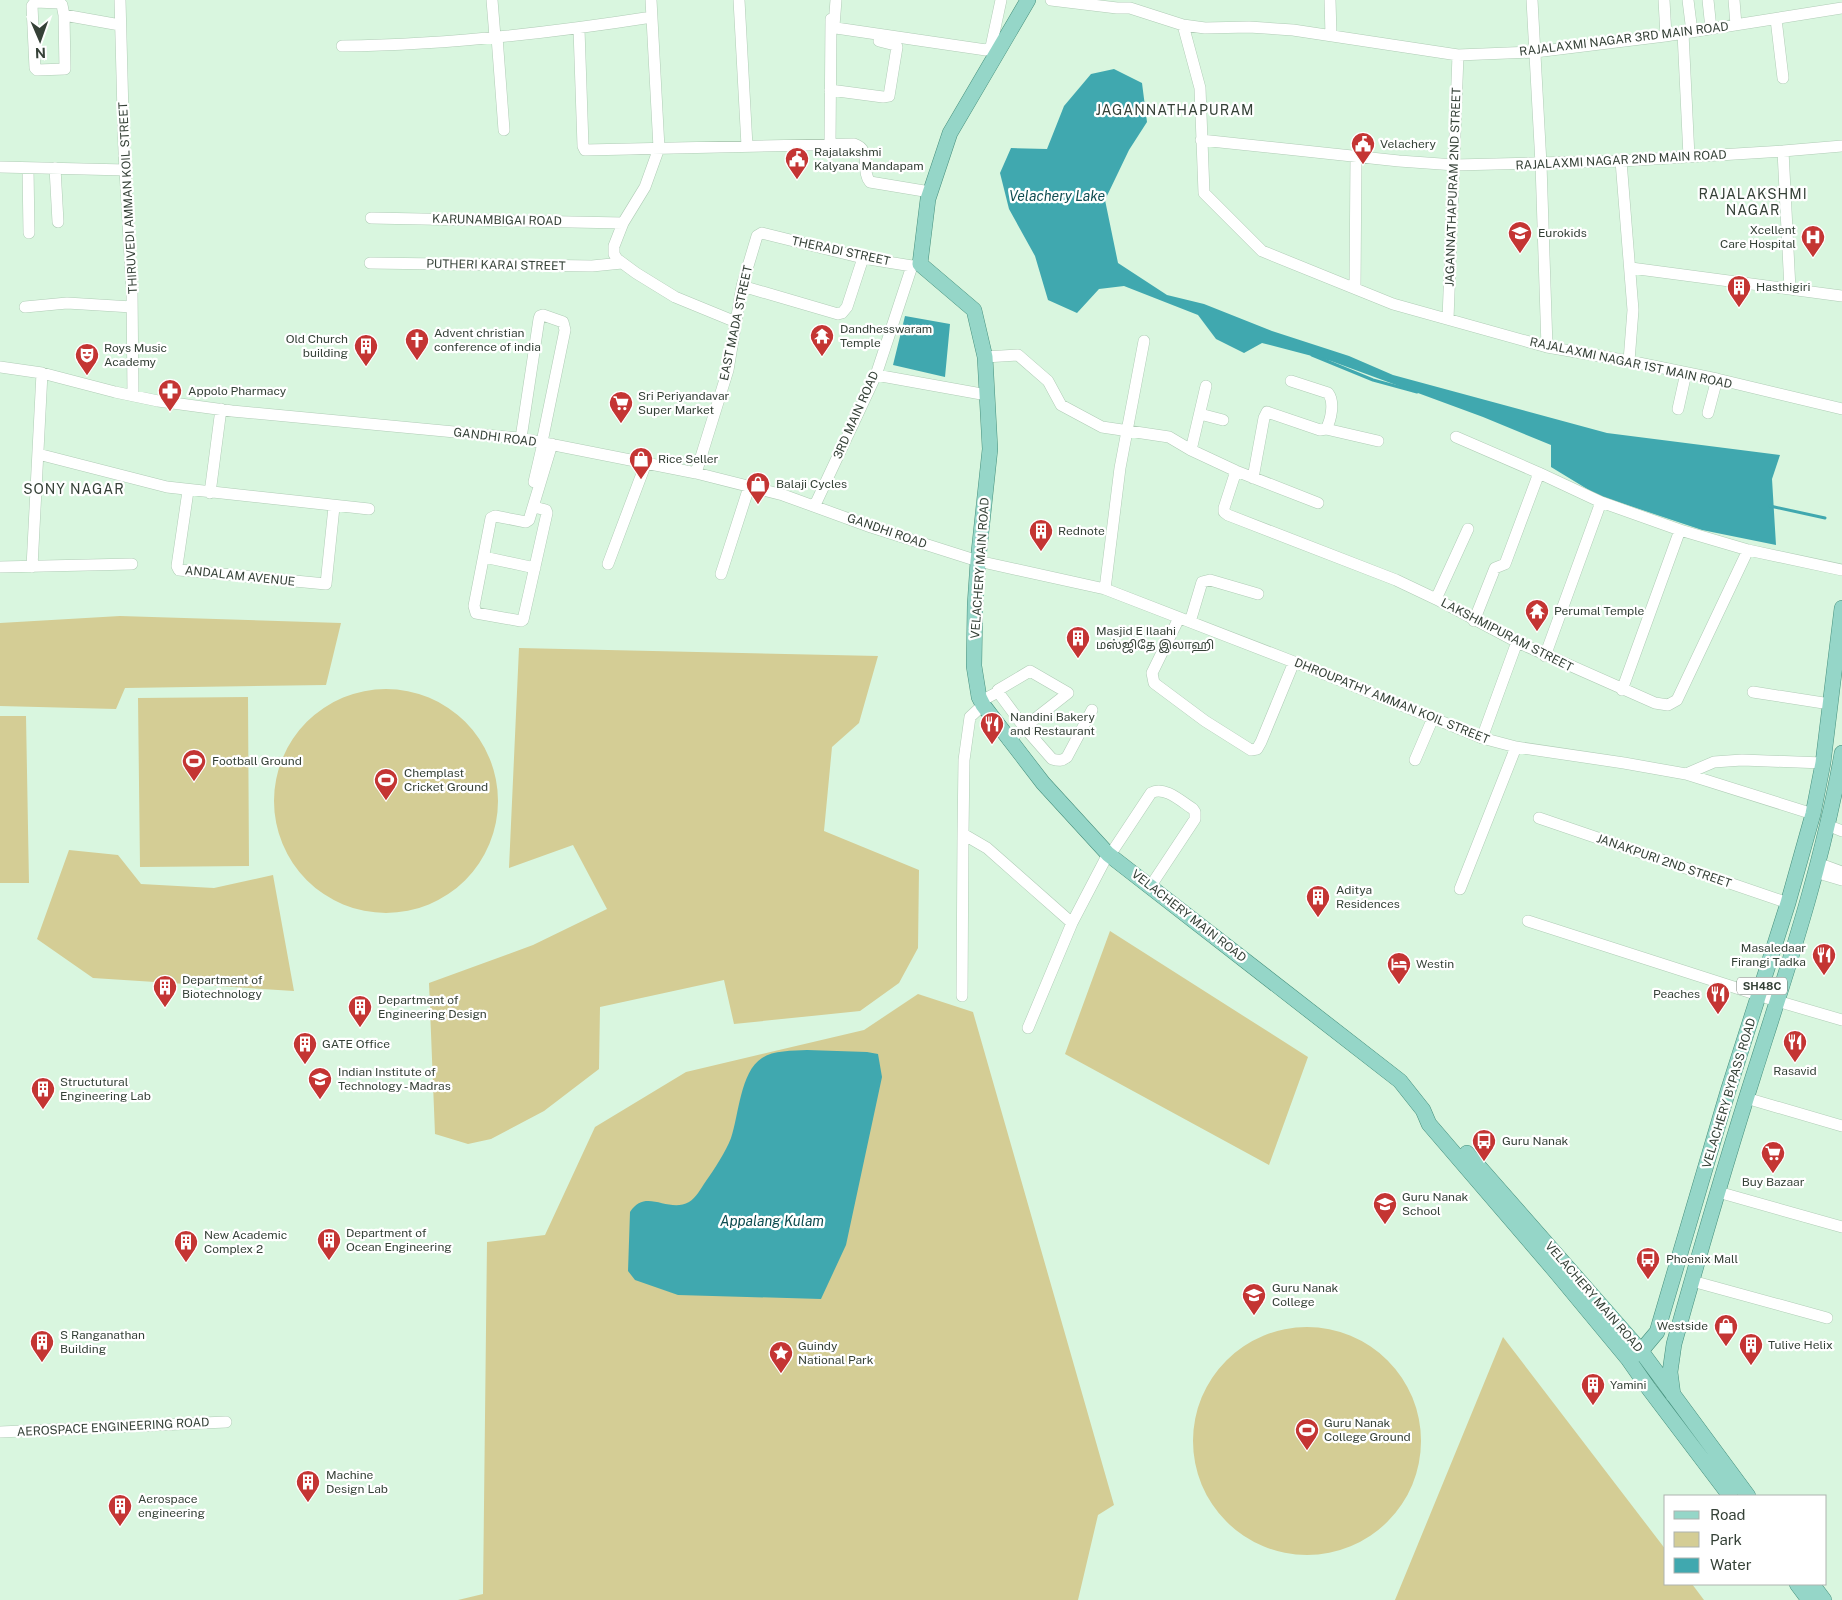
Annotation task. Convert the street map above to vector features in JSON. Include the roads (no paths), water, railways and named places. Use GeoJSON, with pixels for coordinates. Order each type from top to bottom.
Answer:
{"type":"FeatureCollection","features":[{"type":"Feature","properties":{"kind":"main road"},"geometry":{"type":"LineString","coordinates":[[916,265],[930,192],[950,133],[1028,0]]}},
{"type":"Feature","properties":{"kind":"main road","name":"VELACHERY MAIN ROAD"},"geometry":{"type":"LineString","coordinates":[[916,265],[974,310],[985,356],[990,448],[978,561],[974,666],[982,703],[1008,740],[1043,783],[1109,854],[1400,1081],[1423,1110],[1429,1124],[1628,1359],[1729,1495]]}},
{"type":"Feature","properties":{"kind":"main road","name":"VELACHERY BYPASS ROAD"},"geometry":{"type":"LineString","coordinates":[[1628,1359],[1641,1351],[1657,1332],[1728,1091],[1788,903],[1813,814],[1823,763],[1842,608]]}},
{"type":"Feature","properties":{"kind":"main road","name":"VELACHERY BYPASS ROAD"},"geometry":{"type":"LineString","coordinates":[[1641,1378],[1674,1344],[1746,1098],[1833,817],[1842,757]]}},
{"type":"Feature","properties":{"kind":"main road","name":"VELACHERY MAIN ROAD"},"geometry":{"type":"LineString","coordinates":[[1423,1110],[1437,1120],[1492,1180],[1641,1351],[1747,1495]]}},
{"type":"Feature","properties":{"kind":"main road"},"geometry":{"type":"LineString","coordinates":[[1673,1395],[1670,1372],[1674,1344]]}},
{"type":"Feature","properties":{"kind":"main road"},"geometry":{"type":"LineString","coordinates":[[1798,1585],[1809,1600]]}},
{"type":"Feature","properties":{"kind":"main road"},"geometry":{"type":"LineString","coordinates":[[1813,1585],[1824,1600]]}},
{"type":"Feature","properties":{"kind":"street","name":"THIRUVEDI AMMAN KOIL STREET"},"geometry":{"type":"LineString","coordinates":[[120,0],[132,307],[133,395]]}},
{"type":"Feature","properties":{"kind":"street"},"geometry":{"type":"LineString","coordinates":[[492,0],[504,130]]}},
{"type":"Feature","properties":{"kind":"street"},"geometry":{"type":"LineString","coordinates":[[651,0],[659,148],[645,187],[623,223],[614,246],[614,254],[622,263],[675,297],[736,322]]}},
{"type":"Feature","properties":{"kind":"street"},"geometry":{"type":"LineString","coordinates":[[739,0],[747,146]]}},
{"type":"Feature","properties":{"kind":"street"},"geometry":{"type":"LineString","coordinates":[[830,144],[831,0]]}},
{"type":"Feature","properties":{"kind":"street"},"geometry":{"type":"LineString","coordinates":[[836,0],[834,26],[836,28],[986,50],[991,47],[1001,0]]}},
{"type":"Feature","properties":{"kind":"street","name":"RAJALAXMI NAGAR 3RD MAIN ROAD"},"geometry":{"type":"LineString","coordinates":[[1051,0],[1117,8],[1131,4],[1184,25],[1205,28],[1248,27],[1284,29],[1458,55],[1535,52],[1666,36],[1842,8]]}},
{"type":"Feature","properties":{"kind":"street"},"geometry":{"type":"LineString","coordinates":[[1330,0],[1331,35]]}},
{"type":"Feature","properties":{"kind":"street"},"geometry":{"type":"LineString","coordinates":[[1532,0],[1548,347]]}},
{"type":"Feature","properties":{"kind":"street"},"geometry":{"type":"LineString","coordinates":[[1664,0],[1666,36]]}},
{"type":"Feature","properties":{"kind":"street"},"geometry":{"type":"LineString","coordinates":[[1688,0],[1689,157]]}},
{"type":"Feature","properties":{"kind":"street"},"geometry":{"type":"LineString","coordinates":[[1708,0],[1714,28]]}},
{"type":"Feature","properties":{"kind":"street"},"geometry":{"type":"LineString","coordinates":[[1714,0],[1714,28]]}},
{"type":"Feature","properties":{"kind":"street"},"geometry":{"type":"LineString","coordinates":[[1734,0],[1736,25]]}},
{"type":"Feature","properties":{"kind":"street"},"geometry":{"type":"LineString","coordinates":[[39,1],[60,3],[64,15],[65,69],[37,70],[35,68],[32,3],[39,1]]}},
{"type":"Feature","properties":{"kind":"street"},"geometry":{"type":"LineString","coordinates":[[64,15],[120,25]]}},
{"type":"Feature","properties":{"kind":"street"},"geometry":{"type":"LineString","coordinates":[[342,46],[399,46],[496,37],[579,28],[652,17]]}},
{"type":"Feature","properties":{"kind":"street"},"geometry":{"type":"LineString","coordinates":[[1776,19],[1783,78]]}},
{"type":"Feature","properties":{"kind":"street","name":"RAJALAXMI NAGAR 1ST MAIN ROAD"},"geometry":{"type":"LineString","coordinates":[[1184,25],[1200,88],[1204,193],[1262,251],[1393,304],[1548,347],[1717,379],[1842,409]]}},
{"type":"Feature","properties":{"kind":"street"},"geometry":{"type":"LineString","coordinates":[[579,28],[584,149],[587,151],[854,144],[858,145],[866,155],[866,178],[870,182],[930,192]]}},
{"type":"Feature","properties":{"kind":"street"},"geometry":{"type":"LineString","coordinates":[[830,90],[883,97],[890,96],[897,49],[895,45],[831,31]]}},
{"type":"Feature","properties":{"kind":"street","name":"JAGANNATHAPURAM 2ND STREET"},"geometry":{"type":"LineString","coordinates":[[1448,319],[1458,55]]}},
{"type":"Feature","properties":{"kind":"street","name":"RAJALAXMI NAGAR 2ND MAIN ROAD"},"geometry":{"type":"LineString","coordinates":[[1201,140],[1399,162],[1455,166],[1621,161],[1842,146]]}},
{"type":"Feature","properties":{"kind":"street"},"geometry":{"type":"LineString","coordinates":[[1783,151],[1790,289]]}},
{"type":"Feature","properties":{"kind":"street"},"geometry":{"type":"LineString","coordinates":[[1355,288],[1356,156]]}},
{"type":"Feature","properties":{"kind":"street"},"geometry":{"type":"LineString","coordinates":[[1621,161],[1633,310],[1629,361]]}},
{"type":"Feature","properties":{"kind":"street"},"geometry":{"type":"LineString","coordinates":[[0,167],[126,170]]}},
{"type":"Feature","properties":{"kind":"street"},"geometry":{"type":"LineString","coordinates":[[28,168],[29,233]]}},
{"type":"Feature","properties":{"kind":"street"},"geometry":{"type":"LineString","coordinates":[[55,168],[58,222]]}},
{"type":"Feature","properties":{"kind":"street","name":"KARUNAMBIGAI ROAD"},"geometry":{"type":"LineString","coordinates":[[371,218],[623,223]]}},
{"type":"Feature","properties":{"kind":"street","name":"THERADI STREET"},"geometry":{"type":"LineString","coordinates":[[762,234],[863,258],[916,265]]}},
{"type":"Feature","properties":{"kind":"street","name":"EAST MADA STREET"},"geometry":{"type":"LineString","coordinates":[[696,473],[728,370],[742,286],[756,238],[762,234]]}},
{"type":"Feature","properties":{"kind":"street"},"geometry":{"type":"LineString","coordinates":[[742,286],[838,314],[842,313],[847,307],[863,258]]}},
{"type":"Feature","properties":{"kind":"street","name":"PUTHERI KARAI STREET"},"geometry":{"type":"LineString","coordinates":[[370,263],[592,266],[622,263]]}},
{"type":"Feature","properties":{"kind":"street","name":"3RD MAIN ROAD"},"geometry":{"type":"LineString","coordinates":[[815,506],[876,374],[916,265]]}},
{"type":"Feature","properties":{"kind":"street"},"geometry":{"type":"LineString","coordinates":[[1630,268],[1842,296]]}},
{"type":"Feature","properties":{"kind":"street"},"geometry":{"type":"LineString","coordinates":[[25,307],[67,303],[132,307]]}},
{"type":"Feature","properties":{"kind":"street"},"geometry":{"type":"LineString","coordinates":[[521,438],[539,319],[543,315],[563,322],[566,330],[545,443],[532,501],[529,520],[526,522],[494,516],[491,518],[474,606],[474,611],[478,614],[522,621],[536,568],[547,511],[532,501]]}},
{"type":"Feature","properties":{"kind":"street"},"geometry":{"type":"LineString","coordinates":[[1105,589],[1120,468],[1144,341]]}},
{"type":"Feature","properties":{"kind":"street"},"geometry":{"type":"LineString","coordinates":[[985,356],[1018,355],[1048,381],[1061,405],[1102,426],[1169,437],[1191,450],[1236,471],[1318,503]]}},
{"type":"Feature","properties":{"kind":"street","name":"GANDHI ROAD"},"geometry":{"type":"LineString","coordinates":[[0,367],[42,373],[158,401],[521,438],[696,473],[749,486],[815,506],[870,527],[978,561]]}},
{"type":"Feature","properties":{"kind":"street"},"geometry":{"type":"LineString","coordinates":[[32,567],[42,373]]}},
{"type":"Feature","properties":{"kind":"street"},"geometry":{"type":"LineString","coordinates":[[1678,409],[1686,373]]}},
{"type":"Feature","properties":{"kind":"street"},"geometry":{"type":"LineString","coordinates":[[876,374],[987,395]]}},
{"type":"Feature","properties":{"kind":"street"},"geometry":{"type":"LineString","coordinates":[[1708,413],[1717,379]]}},
{"type":"Feature","properties":{"kind":"street"},"geometry":{"type":"LineString","coordinates":[[1291,381],[1324,391],[1331,397],[1329,424],[1326,429]]}},
{"type":"Feature","properties":{"kind":"street"},"geometry":{"type":"LineString","coordinates":[[1191,450],[1206,386]]}},
{"type":"Feature","properties":{"kind":"street"},"geometry":{"type":"LineString","coordinates":[[210,493],[222,409]]}},
{"type":"Feature","properties":{"kind":"street"},"geometry":{"type":"LineString","coordinates":[[1253,478],[1264,418],[1267,412],[1320,430],[1326,429],[1378,441]]}},
{"type":"Feature","properties":{"kind":"street"},"geometry":{"type":"LineString","coordinates":[[1200,414],[1223,420]]}},
{"type":"Feature","properties":{"kind":"street"},"geometry":{"type":"LineString","coordinates":[[1456,438],[1601,502],[1680,530],[1748,550],[1842,570]]}},
{"type":"Feature","properties":{"kind":"street"},"geometry":{"type":"LineString","coordinates":[[38,454],[167,487],[369,510]]}},
{"type":"Feature","properties":{"kind":"street"},"geometry":{"type":"LineString","coordinates":[[608,564],[646,463]]}},
{"type":"Feature","properties":{"kind":"street","name":"LAKSHMIPURAM STREET"},"geometry":{"type":"LineString","coordinates":[[1236,471],[1224,508],[1224,512],[1228,515],[1396,580],[1545,656],[1655,704],[1668,705],[1677,700],[1748,550]]}},
{"type":"Feature","properties":{"kind":"street"},"geometry":{"type":"LineString","coordinates":[[1474,621],[1495,568],[1505,564],[1539,473]]}},
{"type":"Feature","properties":{"kind":"street"},"geometry":{"type":"LineString","coordinates":[[721,574],[749,486]]}},
{"type":"Feature","properties":{"kind":"street","name":"ANDALAM AVENUE"},"geometry":{"type":"LineString","coordinates":[[188,490],[178,570],[326,584],[334,507]]}},
{"type":"Feature","properties":{"kind":"street"},"geometry":{"type":"LineString","coordinates":[[1545,656],[1601,502]]}},
{"type":"Feature","properties":{"kind":"street"},"geometry":{"type":"LineString","coordinates":[[1436,599],[1468,529]]}},
{"type":"Feature","properties":{"kind":"street"},"geometry":{"type":"LineString","coordinates":[[1622,690],[1680,530]]}},
{"type":"Feature","properties":{"kind":"street"},"geometry":{"type":"LineString","coordinates":[[484,557],[536,568]]}},
{"type":"Feature","properties":{"kind":"street","name":"DHROUPATHY AMMAN KOIL STREET"},"geometry":{"type":"LineString","coordinates":[[978,561],[1105,589],[1294,662],[1482,738],[1516,747],[1686,774],[1813,814]]}},
{"type":"Feature","properties":{"kind":"street"},"geometry":{"type":"LineString","coordinates":[[0,567],[132,564]]}},
{"type":"Feature","properties":{"kind":"street"},"geometry":{"type":"LineString","coordinates":[[1190,622],[1202,582],[1210,580],[1258,594]]}},
{"type":"Feature","properties":{"kind":"street"},"geometry":{"type":"LineString","coordinates":[[1179,618],[1152,673],[1154,683],[1205,721],[1251,750],[1257,749],[1262,742],[1294,662]]}},
{"type":"Feature","properties":{"kind":"street"},"geometry":{"type":"LineString","coordinates":[[1482,738],[1516,642]]}},
{"type":"Feature","properties":{"kind":"street"},"geometry":{"type":"LineString","coordinates":[[962,996],[964,760],[970,717],[982,703],[998,692],[998,690],[1030,671],[1068,693],[1008,740]]}},
{"type":"Feature","properties":{"kind":"street"},"geometry":{"type":"LineString","coordinates":[[998,692],[1024,727],[1052,759],[1061,760],[1067,757],[1092,710]]}},
{"type":"Feature","properties":{"kind":"street"},"geometry":{"type":"LineString","coordinates":[[1753,692],[1830,704]]}},
{"type":"Feature","properties":{"kind":"street"},"geometry":{"type":"LineString","coordinates":[[1415,760],[1433,718]]}},
{"type":"Feature","properties":{"kind":"street"},"geometry":{"type":"LineString","coordinates":[[1460,889],[1516,747]]}},
{"type":"Feature","properties":{"kind":"street"},"geometry":{"type":"LineString","coordinates":[[1686,774],[1714,762],[1742,760],[1823,763]]}},
{"type":"Feature","properties":{"kind":"street"},"geometry":{"type":"LineString","coordinates":[[1028,1028],[1072,923],[1109,854],[1151,793],[1163,790],[1194,809],[1195,819],[1150,887]]}},
{"type":"Feature","properties":{"kind":"street"},"geometry":{"type":"LineString","coordinates":[[1833,817],[1842,831]]}},
{"type":"Feature","properties":{"kind":"street","name":"JANAKPURI 2ND STREET"},"geometry":{"type":"LineString","coordinates":[[1539,818],[1788,903]]}},
{"type":"Feature","properties":{"kind":"street"},"geometry":{"type":"LineString","coordinates":[[963,834],[987,848],[1072,923]]}},
{"type":"Feature","properties":{"kind":"street"},"geometry":{"type":"LineString","coordinates":[[1816,868],[1842,872]]}},
{"type":"Feature","properties":{"kind":"street"},"geometry":{"type":"LineString","coordinates":[[1816,868],[1842,880]]}},
{"type":"Feature","properties":{"kind":"street"},"geometry":{"type":"LineString","coordinates":[[1528,922],[1759,996],[1842,1020]]}},
{"type":"Feature","properties":{"kind":"street"},"geometry":{"type":"LineString","coordinates":[[1746,1098],[1842,1126]]}},
{"type":"Feature","properties":{"kind":"street"},"geometry":{"type":"LineString","coordinates":[[1718,1192],[1842,1227]]}},
{"type":"Feature","properties":{"kind":"street"},"geometry":{"type":"LineString","coordinates":[[1692,1280],[1827,1318]]}},
{"type":"Feature","properties":{"kind":"street","name":"AEROSPACE ENGINEERING ROAD"},"geometry":{"type":"LineString","coordinates":[[0,1432],[226,1422]]}},
{"type":"Feature","properties":{"kind":"water","name":"Velachery Lake"},"geometry":{"type":"Polygon","coordinates":[[[1114,69],[1142,83],[1147,122],[1129,150],[1105,200],[1118,263],[1167,295],[1204,304],[1272,331],[1349,356],[1393,375],[1607,433],[1780,455],[1772,479],[1776,545],[1702,530],[1597,495],[1551,467],[1551,445],[1483,417],[1331,361],[1262,343],[1244,353],[1216,339],[1198,315],[1124,286],[1099,289],[1077,313],[1048,300],[1035,256],[1009,209],[1000,173],[1011,148],[1047,149],[1064,106],[1091,74],[1114,69]]]}},
{"type":"Feature","properties":{"kind":"water"},"geometry":{"type":"Polygon","coordinates":[[[905,316],[950,324],[945,377],[893,365],[905,316]]]}},
{"type":"Feature","properties":{"kind":"water","name":"Appalang Kulam"},"geometry":{"type":"Polygon","coordinates":[[[807,1050],[878,1054],[882,1077],[846,1245],[821,1299],[678,1295],[635,1280],[628,1271],[630,1212],[636,1205],[643,1202],[650,1201],[681,1205],[692,1200],[713,1171],[729,1143],[745,1083],[755,1065],[767,1055],[783,1051],[807,1050]]]}},
{"type":"Feature","properties":{"kind":"waterway"},"geometry":{"type":"LineString","coordinates":[[1312,355],[1373,380],[1417,392]]}},
{"type":"Feature","properties":{"kind":"waterway"},"geometry":{"type":"LineString","coordinates":[[1770,506],[1825,518]]}},
{"type":"Feature","properties":{"kind":"place","name":"Velachery"},"geometry":{"type":"Point","coordinates":[1363,165]}},
{"type":"Feature","properties":{"kind":"place","name":"Rajalakshmi Kalyana Mandapam"},"geometry":{"type":"Point","coordinates":[797,180]}},
{"type":"Feature","properties":{"kind":"place","name":"Eurokids"},"geometry":{"type":"Point","coordinates":[1520,254]}},
{"type":"Feature","properties":{"kind":"place","name":"Xcellent Care Hospital"},"geometry":{"type":"Point","coordinates":[1813,258]}},
{"type":"Feature","properties":{"kind":"place","name":"Hasthigiri"},"geometry":{"type":"Point","coordinates":[1739,308]}},
{"type":"Feature","properties":{"kind":"place","name":"Dandhesswaram Temple"},"geometry":{"type":"Point","coordinates":[822,357]}},
{"type":"Feature","properties":{"kind":"place","name":"Advent christian conference of india"},"geometry":{"type":"Point","coordinates":[417,361]}},
{"type":"Feature","properties":{"kind":"place","name":"Old Church building"},"geometry":{"type":"Point","coordinates":[366,367]}},
{"type":"Feature","properties":{"kind":"place","name":"Roys Music Academy"},"geometry":{"type":"Point","coordinates":[87,376]}},
{"type":"Feature","properties":{"kind":"place","name":"Appolo Pharmacy"},"geometry":{"type":"Point","coordinates":[170,412]}},
{"type":"Feature","properties":{"kind":"place","name":"Sri Periyandavar Super Market"},"geometry":{"type":"Point","coordinates":[621,424]}},
{"type":"Feature","properties":{"kind":"place","name":"Rice Seller"},"geometry":{"type":"Point","coordinates":[641,480]}},
{"type":"Feature","properties":{"kind":"place","name":"Balaji Cycles"},"geometry":{"type":"Point","coordinates":[758,505]}},
{"type":"Feature","properties":{"kind":"place","name":"Rednote"},"geometry":{"type":"Point","coordinates":[1041,552]}},
{"type":"Feature","properties":{"kind":"place","name":"Perumal Temple"},"geometry":{"type":"Point","coordinates":[1537,632]}},
{"type":"Feature","properties":{"kind":"place","name":"Masjid E Ilaahi மஸ்ஜிதே இலாஹி"},"geometry":{"type":"Point","coordinates":[1078,659]}},
{"type":"Feature","properties":{"kind":"place","name":"Nandini Bakery and Restaurant"},"geometry":{"type":"Point","coordinates":[992,745]}},
{"type":"Feature","properties":{"kind":"place","name":"Football Ground"},"geometry":{"type":"Point","coordinates":[194,782]}},
{"type":"Feature","properties":{"kind":"place","name":"Chemplast Cricket Ground"},"geometry":{"type":"Point","coordinates":[386,801]}},
{"type":"Feature","properties":{"kind":"place","name":"Aditya Residences"},"geometry":{"type":"Point","coordinates":[1318,918]}},
{"type":"Feature","properties":{"kind":"place","name":"Masaledaar Firangi Tadka"},"geometry":{"type":"Point","coordinates":[1824,976]}},
{"type":"Feature","properties":{"kind":"place","name":"Westin"},"geometry":{"type":"Point","coordinates":[1399,985]}},
{"type":"Feature","properties":{"kind":"place","name":"Department of Biotechnology"},"geometry":{"type":"Point","coordinates":[165,1008]}},
{"type":"Feature","properties":{"kind":"place","name":"Peaches"},"geometry":{"type":"Point","coordinates":[1718,1015]}},
{"type":"Feature","properties":{"kind":"place","name":"Department of Engineering Design"},"geometry":{"type":"Point","coordinates":[360,1028]}},
{"type":"Feature","properties":{"kind":"place","name":"Rasavid"},"geometry":{"type":"Point","coordinates":[1795,1063]}},
{"type":"Feature","properties":{"kind":"place","name":"GATE Office"},"geometry":{"type":"Point","coordinates":[305,1065]}},
{"type":"Feature","properties":{"kind":"place","name":"Indian Institute of Technology - Madras"},"geometry":{"type":"Point","coordinates":[320,1100]}},
{"type":"Feature","properties":{"kind":"place","name":"Structutural Engineering Lab"},"geometry":{"type":"Point","coordinates":[43,1110]}},
{"type":"Feature","properties":{"kind":"place","name":"Guru Nanak"},"geometry":{"type":"Point","coordinates":[1484,1162]}},
{"type":"Feature","properties":{"kind":"place","name":"Buy Bazaar"},"geometry":{"type":"Point","coordinates":[1773,1174]}},
{"type":"Feature","properties":{"kind":"place","name":"Guru Nanak School"},"geometry":{"type":"Point","coordinates":[1385,1225]}},
{"type":"Feature","properties":{"kind":"place","name":"Department of Ocean Engineering"},"geometry":{"type":"Point","coordinates":[329,1261]}},
{"type":"Feature","properties":{"kind":"place","name":"New Academic Complex 2"},"geometry":{"type":"Point","coordinates":[186,1263]}},
{"type":"Feature","properties":{"kind":"place","name":"Phoenix Mall"},"geometry":{"type":"Point","coordinates":[1648,1280]}},
{"type":"Feature","properties":{"kind":"place","name":"Guru Nanak College"},"geometry":{"type":"Point","coordinates":[1254,1316]}},
{"type":"Feature","properties":{"kind":"place","name":"Westside"},"geometry":{"type":"Point","coordinates":[1726,1347]}},
{"type":"Feature","properties":{"kind":"place","name":"S Ranganathan Building"},"geometry":{"type":"Point","coordinates":[42,1363]}},
{"type":"Feature","properties":{"kind":"place","name":"Tulive Helix"},"geometry":{"type":"Point","coordinates":[1751,1366]}},
{"type":"Feature","properties":{"kind":"place","name":"Guindy National Park"},"geometry":{"type":"Point","coordinates":[781,1374]}},
{"type":"Feature","properties":{"kind":"place","name":"Yamini"},"geometry":{"type":"Point","coordinates":[1593,1406]}},
{"type":"Feature","properties":{"kind":"place","name":"Guru Nanak College Ground"},"geometry":{"type":"Point","coordinates":[1307,1451]}},
{"type":"Feature","properties":{"kind":"place","name":"Machine Design Lab"},"geometry":{"type":"Point","coordinates":[308,1503]}},
{"type":"Feature","properties":{"kind":"place","name":"Aerospace engineering"},"geometry":{"type":"Point","coordinates":[120,1527]}},
{"type":"Feature","properties":{"kind":"district","name":"JAGANNATHAPURAM"},"geometry":{"type":"Point","coordinates":[1175,110]}},
{"type":"Feature","properties":{"kind":"district","name":"RAJALAKSHMI NAGAR"},"geometry":{"type":"Point","coordinates":[1753,202]}},
{"type":"Feature","properties":{"kind":"district","name":"SONY NAGAR"},"geometry":{"type":"Point","coordinates":[74,489]}}]}
